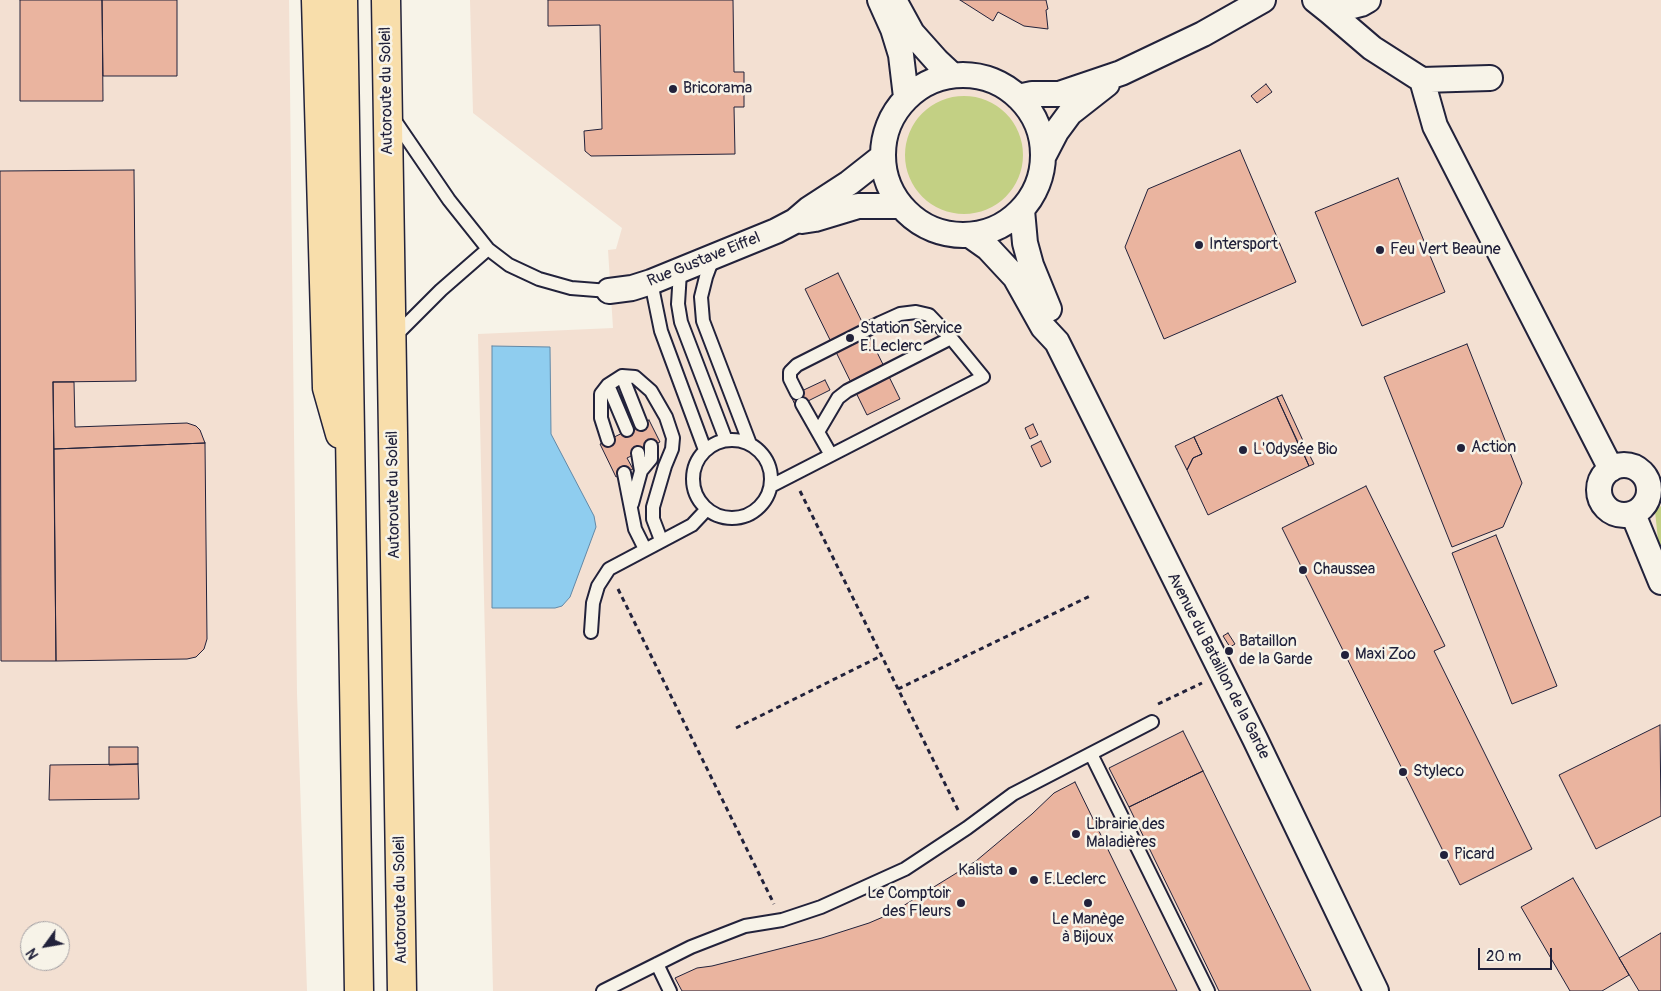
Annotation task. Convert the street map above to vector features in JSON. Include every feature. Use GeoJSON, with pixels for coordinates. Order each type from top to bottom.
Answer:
{"type":"FeatureCollection","features":[{"type":"Feature","properties":{"kind":"highway"},"geometry":{"type":"LineString","coordinates":[[316,0],[327,388],[350,473]]}},
{"type":"Feature","properties":{"kind":"highway"},"geometry":{"type":"LineString","coordinates":[[343,0],[359,991]]}},
{"type":"Feature","properties":{"kind":"highway","name":"Autoroute du Soleil"},"geometry":{"type":"LineString","coordinates":[[386,0],[402,991]]}},
{"type":"Feature","properties":{"kind":"street"},"geometry":{"type":"LineString","coordinates":[[880,0],[893,29],[901,55],[906,97]]}},
{"type":"Feature","properties":{"kind":"street"},"geometry":{"type":"LineString","coordinates":[[894,0],[912,33],[952,75]]}},
{"type":"Feature","properties":{"kind":"street"},"geometry":{"type":"LineString","coordinates":[[1018,97],[1032,94],[1059,94],[1121,73],[1203,34],[1263,0]]}},
{"type":"Feature","properties":{"kind":"street"},"geometry":{"type":"LineString","coordinates":[[1322,6],[1361,4],[1368,0]]}},
{"type":"Feature","properties":{"kind":"street"},"geometry":{"type":"LineString","coordinates":[[1322,6],[1372,48],[1422,80],[1490,78]]}},
{"type":"Feature","properties":{"kind":"street"},"geometry":{"type":"LineString","coordinates":[[1043,157],[1056,132],[1070,113],[1121,73]]}},
{"type":"Feature","properties":{"kind":"street"},"geometry":{"type":"LineString","coordinates":[[952,75],[976,76],[999,83],[1018,97],[1032,114],[1041,135],[1043,157],[1040,176],[1033,195],[1022,210],[1007,223],[990,231],[971,236],[951,235],[932,230],[914,220],[900,206],[887,183],[882,157],[884,135],[892,115],[906,97],[927,82],[952,75]]}},
{"type":"Feature","properties":{"kind":"street"},"geometry":{"type":"LineString","coordinates":[[1422,80],[1435,126],[1611,469]]}},
{"type":"Feature","properties":{"kind":"street","name":"Rue Gustave Eiffel"},"geometry":{"type":"LineString","coordinates":[[796,221],[809,209],[849,183],[882,157]]}},
{"type":"Feature","properties":{"kind":"street","name":"Rue Gustave Eiffel"},"geometry":{"type":"LineString","coordinates":[[609,291],[632,288],[680,272],[796,221],[815,219],[858,206],[900,206]]}},
{"type":"Feature","properties":{"kind":"street","name":"Avenue du Bataillon de la Garde"},"geometry":{"type":"LineString","coordinates":[[1022,210],[1025,243],[1037,282],[1054,321],[1057,342]]}},
{"type":"Feature","properties":{"kind":"street","name":"Avenue du Bataillon de la Garde"},"geometry":{"type":"LineString","coordinates":[[971,236],[988,248],[1015,277],[1043,327],[1057,342],[1376,991]]}},
{"type":"Feature","properties":{"kind":"street"},"geometry":{"type":"LineString","coordinates":[[1619,466],[1635,468],[1654,479],[1649,487],[1646,503],[1633,514],[1617,514],[1604,505],[1600,489],[1601,482],[1611,469],[1619,466]]}},
{"type":"Feature","properties":{"kind":"street"},"geometry":{"type":"LineString","coordinates":[[1633,514],[1661,582]]}},
{"type":"Feature","properties":{"kind":"lane"},"geometry":{"type":"LineString","coordinates":[[387,110],[449,200],[488,249],[509,265],[540,279],[571,288],[609,291]]}},
{"type":"Feature","properties":{"kind":"lane"},"geometry":{"type":"LineString","coordinates":[[391,340],[441,290],[488,249]]}},
{"type":"Feature","properties":{"kind":"lane"},"geometry":{"type":"LineString","coordinates":[[714,258],[701,297],[703,321],[750,444]]}},
{"type":"Feature","properties":{"kind":"lane"},"geometry":{"type":"LineString","coordinates":[[680,272],[678,304],[681,322],[726,440]]}},
{"type":"Feature","properties":{"kind":"lane"},"geometry":{"type":"LineString","coordinates":[[651,282],[661,331],[705,450]]}},
{"type":"Feature","properties":{"kind":"lane"},"geometry":{"type":"LineString","coordinates":[[771,486],[983,377],[929,315],[916,312],[900,314],[796,365],[790,372],[790,379],[831,455]]}},
{"type":"Feature","properties":{"kind":"lane"},"geometry":{"type":"LineString","coordinates":[[818,432],[838,398],[846,391],[951,338]]}},
{"type":"Feature","properties":{"kind":"lane"},"geometry":{"type":"LineString","coordinates":[[622,376],[641,424]]}},
{"type":"Feature","properties":{"kind":"lane"},"geometry":{"type":"LineString","coordinates":[[608,440],[601,418],[602,394],[608,385],[622,376],[635,377],[650,391],[666,416],[674,438],[652,507],[653,519],[661,540]]}},
{"type":"Feature","properties":{"kind":"lane"},"geometry":{"type":"LineString","coordinates":[[608,385],[627,430]]}},
{"type":"Feature","properties":{"kind":"lane"},"geometry":{"type":"LineString","coordinates":[[726,440],[738,440],[750,444],[768,462],[771,486],[768,495],[756,510],[744,516],[731,518],[718,516],[706,509],[698,498],[694,485],[694,472],[698,459],[705,450],[716,443],[726,440]]}},
{"type":"Feature","properties":{"kind":"lane"},"geometry":{"type":"LineString","coordinates":[[630,508],[641,470],[650,459],[651,446]]}},
{"type":"Feature","properties":{"kind":"lane"},"geometry":{"type":"LineString","coordinates":[[638,453],[641,470]]}},
{"type":"Feature","properties":{"kind":"lane"},"geometry":{"type":"LineString","coordinates":[[624,473],[635,529],[645,549]]}},
{"type":"Feature","properties":{"kind":"lane"},"geometry":{"type":"LineString","coordinates":[[591,632],[593,603],[598,586],[609,569],[692,525],[706,509]]}},
{"type":"Feature","properties":{"kind":"lane"},"geometry":{"type":"LineString","coordinates":[[609,990],[691,947],[745,926],[782,920],[821,907],[904,869],[967,828],[1013,794],[1152,722]]}},
{"type":"Feature","properties":{"kind":"lane"},"geometry":{"type":"LineString","coordinates":[[1091,754],[1208,991]]}},
{"type":"Feature","properties":{"kind":"lane"},"geometry":{"type":"LineString","coordinates":[[657,964],[670,991]]}},
{"type":"Feature","properties":{"kind":"path"},"geometry":{"type":"LineString","coordinates":[[792,475],[967,828]]}},
{"type":"Feature","properties":{"kind":"path"},"geometry":{"type":"LineString","coordinates":[[609,569],[782,920]]}},
{"type":"Feature","properties":{"kind":"path"},"geometry":{"type":"LineString","coordinates":[[898,689],[1090,596]]}},
{"type":"Feature","properties":{"kind":"path"},"geometry":{"type":"LineString","coordinates":[[736,728],[881,656]]}},
{"type":"Feature","properties":{"kind":"path"},"geometry":{"type":"LineString","coordinates":[[1155,706],[1208,680],[1212,689],[1226,683]]}},
{"type":"Feature","properties":{"kind":"shaded area"},"geometry":{"type":"Polygon","coordinates":[[[0,0],[289,0],[297,693],[307,991],[0,991],[0,0]]]}},
{"type":"Feature","properties":{"kind":"shaded area"},"geometry":{"type":"Polygon","coordinates":[[[470,0],[1661,0],[1661,991],[493,991],[478,334],[613,328],[608,250],[616,249],[622,228],[473,113],[470,0]]]}},
{"type":"Feature","properties":{"kind":"green space"},"geometry":{"type":"Polygon","coordinates":[[[964,96],[986,101],[997,106],[1013,122],[1018,133],[1023,155],[1018,177],[1013,188],[997,204],[986,209],[964,214],[942,209],[931,204],[915,188],[910,177],[905,155],[910,133],[915,122],[931,106],[942,101],[964,96]]]}},
{"type":"Feature","properties":{"kind":"green space"},"geometry":{"type":"Polygon","coordinates":[[[1661,506],[1661,546],[1658,540],[1655,511],[1661,506]]]}},
{"type":"Feature","properties":{"kind":"water"},"geometry":{"type":"Polygon","coordinates":[[[492,346],[550,347],[551,434],[594,516],[596,527],[570,597],[562,606],[555,608],[492,608],[492,346]]]}},
{"type":"Feature","properties":{"kind":"building"},"geometry":{"type":"Polygon","coordinates":[[[20,0],[102,0],[103,101],[20,101],[20,0]]]}},
{"type":"Feature","properties":{"kind":"building"},"geometry":{"type":"Polygon","coordinates":[[[102,0],[177,0],[177,76],[103,76],[102,0]]]}},
{"type":"Feature","properties":{"kind":"building","name":"Bricorama"},"geometry":{"type":"Polygon","coordinates":[[[548,0],[733,0],[734,72],[744,72],[744,107],[734,107],[735,154],[591,156],[585,151],[584,131],[602,129],[600,25],[548,26],[548,0]]]}},
{"type":"Feature","properties":{"kind":"building"},"geometry":{"type":"Polygon","coordinates":[[[960,0],[1046,0],[1048,29],[1024,26],[998,12],[993,21],[960,0]]]}},
{"type":"Feature","properties":{"kind":"building"},"geometry":{"type":"Polygon","coordinates":[[[1266,84],[1272,92],[1257,103],[1251,96],[1266,84]]]}},
{"type":"Feature","properties":{"kind":"building"},"geometry":{"type":"Polygon","coordinates":[[[1240,150],[1296,282],[1164,339],[1125,247],[1148,189],[1240,150]]]}},
{"type":"Feature","properties":{"kind":"building"},"geometry":{"type":"Polygon","coordinates":[[[134,170],[136,381],[53,382],[56,661],[1,661],[0,171],[134,170]]]}},
{"type":"Feature","properties":{"kind":"building"},"geometry":{"type":"Polygon","coordinates":[[[1398,178],[1445,292],[1362,326],[1315,212],[1398,178]]]}},
{"type":"Feature","properties":{"kind":"building","name":"Station Service E.Leclerc"},"geometry":{"type":"Polygon","coordinates":[[[838,273],[900,399],[867,415],[805,289],[838,273]]]}},
{"type":"Feature","properties":{"kind":"building"},"geometry":{"type":"Polygon","coordinates":[[[1467,344],[1522,483],[1503,527],[1452,547],[1384,377],[1467,344]]]}},
{"type":"Feature","properties":{"kind":"building"},"geometry":{"type":"Polygon","coordinates":[[[825,380],[830,390],[796,407],[791,396],[825,380]]]}},
{"type":"Feature","properties":{"kind":"building"},"geometry":{"type":"Polygon","coordinates":[[[53,382],[74,382],[75,427],[187,423],[196,426],[200,430],[205,443],[54,449],[53,382]]]}},
{"type":"Feature","properties":{"kind":"building"},"geometry":{"type":"Polygon","coordinates":[[[1282,395],[1305,445],[1300,448],[1277,397],[1282,395]]]}},
{"type":"Feature","properties":{"kind":"building"},"geometry":{"type":"Polygon","coordinates":[[[1277,397],[1309,466],[1208,515],[1187,470],[1193,458],[1202,454],[1194,437],[1277,397]]]}},
{"type":"Feature","properties":{"kind":"building"},"geometry":{"type":"Polygon","coordinates":[[[649,420],[660,442],[627,458],[633,469],[616,477],[600,444],[649,420]]]}},
{"type":"Feature","properties":{"kind":"building"},"geometry":{"type":"Polygon","coordinates":[[[1033,424],[1038,435],[1030,439],[1025,428],[1033,424]]]}},
{"type":"Feature","properties":{"kind":"building"},"geometry":{"type":"Polygon","coordinates":[[[1194,437],[1202,454],[1193,458],[1187,470],[1175,446],[1194,437]]]}},
{"type":"Feature","properties":{"kind":"building"},"geometry":{"type":"Polygon","coordinates":[[[1041,441],[1051,462],[1041,467],[1031,446],[1041,441]]]}},
{"type":"Feature","properties":{"kind":"building"},"geometry":{"type":"Polygon","coordinates":[[[205,443],[207,639],[204,649],[196,657],[187,659],[56,661],[54,449],[205,443]]]}},
{"type":"Feature","properties":{"kind":"building"},"geometry":{"type":"Polygon","coordinates":[[[1307,450],[1314,464],[1309,466],[1303,452],[1307,450]]]}},
{"type":"Feature","properties":{"kind":"building"},"geometry":{"type":"Polygon","coordinates":[[[1366,486],[1445,646],[1434,651],[1532,849],[1460,885],[1282,528],[1366,486]]]}},
{"type":"Feature","properties":{"kind":"building"},"geometry":{"type":"Polygon","coordinates":[[[1496,535],[1557,686],[1512,704],[1452,553],[1496,535]]]}},
{"type":"Feature","properties":{"kind":"building"},"geometry":{"type":"Polygon","coordinates":[[[1228,633],[1235,644],[1230,647],[1223,636],[1228,633]]]}},
{"type":"Feature","properties":{"kind":"building"},"geometry":{"type":"Polygon","coordinates":[[[1660,725],[1661,816],[1596,849],[1559,775],[1660,725]]]}},
{"type":"Feature","properties":{"kind":"building"},"geometry":{"type":"Polygon","coordinates":[[[1183,731],[1203,771],[1129,807],[1109,768],[1183,731]]]}},
{"type":"Feature","properties":{"kind":"building"},"geometry":{"type":"Polygon","coordinates":[[[109,747],[138,747],[138,764],[109,765],[109,747]]]}},
{"type":"Feature","properties":{"kind":"building"},"geometry":{"type":"Polygon","coordinates":[[[138,764],[139,799],[49,800],[50,765],[138,764]]]}},
{"type":"Feature","properties":{"kind":"building"},"geometry":{"type":"Polygon","coordinates":[[[1203,771],[1311,991],[1219,991],[1129,807],[1203,771]]]}},
{"type":"Feature","properties":{"kind":"building","name":"E.Leclerc"},"geometry":{"type":"Polygon","coordinates":[[[1075,782],[1177,991],[682,991],[675,978],[697,968],[712,966],[822,938],[890,914],[976,861],[1054,793],[1075,782]]]}},
{"type":"Feature","properties":{"kind":"building"},"geometry":{"type":"Polygon","coordinates":[[[1573,878],[1629,975],[1602,991],[1570,991],[1521,907],[1573,878]]]}},
{"type":"Feature","properties":{"kind":"building"},"geometry":{"type":"Polygon","coordinates":[[[1661,933],[1661,991],[1639,991],[1619,958],[1661,933]]]}},
{"type":"Feature","properties":{"kind":"place","name":"Bricorama"},"geometry":{"type":"Point","coordinates":[673,89]}},
{"type":"Feature","properties":{"kind":"place","name":"Intersport"},"geometry":{"type":"Point","coordinates":[1199,245]}},
{"type":"Feature","properties":{"kind":"place","name":"Feu Vert Beaune"},"geometry":{"type":"Point","coordinates":[1380,250]}},
{"type":"Feature","properties":{"kind":"place","name":"Station Service E.Leclerc"},"geometry":{"type":"Point","coordinates":[850,338]}},
{"type":"Feature","properties":{"kind":"place","name":"Action"},"geometry":{"type":"Point","coordinates":[1461,448]}},
{"type":"Feature","properties":{"kind":"place","name":"L'Odysée Bio"},"geometry":{"type":"Point","coordinates":[1243,450]}},
{"type":"Feature","properties":{"kind":"place","name":"Chaussea"},"geometry":{"type":"Point","coordinates":[1303,570]}},
{"type":"Feature","properties":{"kind":"place","name":"Bataillon de la Garde"},"geometry":{"type":"Point","coordinates":[1229,651]}},
{"type":"Feature","properties":{"kind":"place","name":"Maxi Zoo"},"geometry":{"type":"Point","coordinates":[1345,655]}},
{"type":"Feature","properties":{"kind":"place","name":"Styleco"},"geometry":{"type":"Point","coordinates":[1403,772]}},
{"type":"Feature","properties":{"kind":"place","name":"Librairie des Maladières"},"geometry":{"type":"Point","coordinates":[1076,834]}},
{"type":"Feature","properties":{"kind":"place","name":"Picard"},"geometry":{"type":"Point","coordinates":[1444,855]}},
{"type":"Feature","properties":{"kind":"place","name":"Kalista"},"geometry":{"type":"Point","coordinates":[1013,871]}},
{"type":"Feature","properties":{"kind":"place","name":"E.Leclerc"},"geometry":{"type":"Point","coordinates":[1034,880]}},
{"type":"Feature","properties":{"kind":"place","name":"Le Comptoir des Fleurs"},"geometry":{"type":"Point","coordinates":[961,903]}},
{"type":"Feature","properties":{"kind":"place","name":"Le Manège à Bijoux"},"geometry":{"type":"Point","coordinates":[1088,903]}}]}
